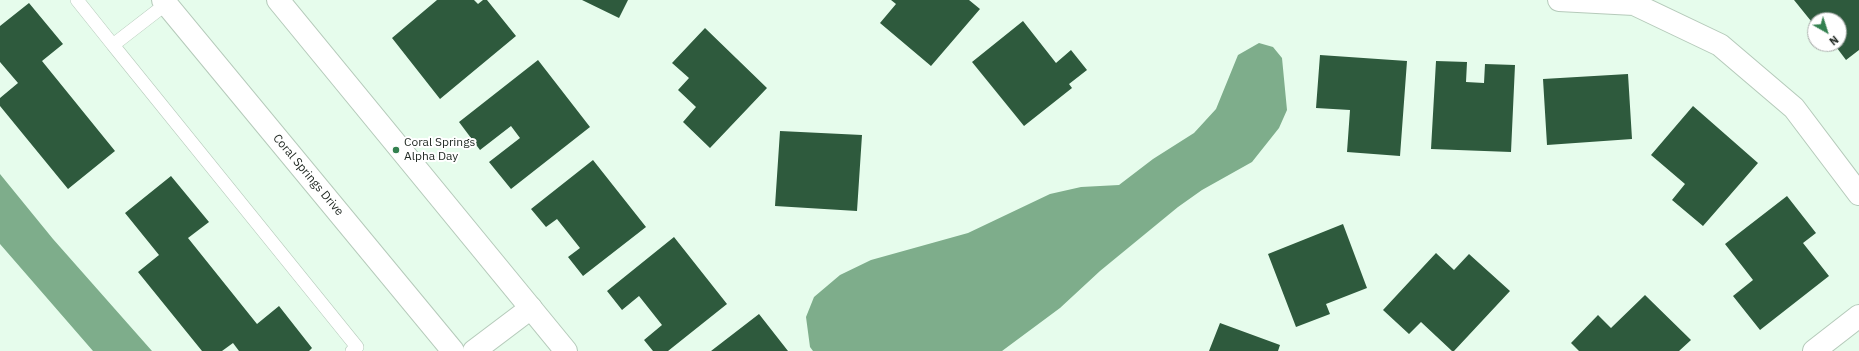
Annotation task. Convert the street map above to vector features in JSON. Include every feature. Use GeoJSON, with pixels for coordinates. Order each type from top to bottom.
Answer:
{"type":"FeatureCollection","features":[{"type":"Feature","properties":{"kind":"main road"},"geometry":{"type":"LineString","coordinates":[[278,0],[566,351]]}},
{"type":"Feature","properties":{"kind":"main road"},"geometry":{"type":"LineString","coordinates":[[1559,0],[1635,2],[1720,44],[1794,108],[1859,194]]}},
{"type":"Feature","properties":{"kind":"main road","name":"Coral Springs Drive"},"geometry":{"type":"LineString","coordinates":[[164,2],[453,351]]}},
{"type":"Feature","properties":{"kind":"main road"},"geometry":{"type":"LineString","coordinates":[[474,351],[531,308]]}},
{"type":"Feature","properties":{"kind":"main road"},"geometry":{"type":"LineString","coordinates":[[1814,351],[1859,316]]}},
{"type":"Feature","properties":{"kind":"lane"},"geometry":{"type":"LineString","coordinates":[[76,0],[357,347],[352,351]]}},
{"type":"Feature","properties":{"kind":"lane"},"geometry":{"type":"LineString","coordinates":[[113,45],[164,2]]}},
{"type":"Feature","properties":{"kind":"shaded area"},"geometry":{"type":"Polygon","coordinates":[[[1259,43],[1273,47],[1282,58],[1287,110],[1279,128],[1252,162],[1202,190],[1178,207],[1100,271],[1060,308],[1002,351],[813,351],[810,347],[806,317],[814,297],[840,275],[871,260],[968,233],[1050,194],[1081,187],[1119,185],[1153,159],[1194,133],[1216,109],[1238,55],[1259,43]]]}},
{"type":"Feature","properties":{"kind":"shaded area"},"geometry":{"type":"Polygon","coordinates":[[[0,174],[53,239],[152,351],[93,351],[0,244],[0,174]]]}},
{"type":"Feature","properties":{"kind":"building"},"geometry":{"type":"Polygon","coordinates":[[[437,0],[474,0],[478,4],[483,0],[487,0],[516,36],[440,99],[392,38],[437,0]]]}},
{"type":"Feature","properties":{"kind":"building"},"geometry":{"type":"Polygon","coordinates":[[[582,0],[628,0],[619,18],[582,0]]]}},
{"type":"Feature","properties":{"kind":"building"},"geometry":{"type":"Polygon","coordinates":[[[891,0],[969,0],[980,9],[931,66],[880,23],[896,4],[891,0]]]}},
{"type":"Feature","properties":{"kind":"building"},"geometry":{"type":"Polygon","coordinates":[[[1794,0],[1859,0],[1859,50],[1846,60],[1840,52],[1847,52],[1847,12],[1807,12],[1807,16],[1794,0]]]}},
{"type":"Feature","properties":{"kind":"building"},"geometry":{"type":"Polygon","coordinates":[[[29,3],[63,44],[42,61],[115,151],[68,189],[0,106],[0,98],[18,83],[0,62],[0,26],[29,3]]]}},
{"type":"Feature","properties":{"kind":"building"},"geometry":{"type":"Polygon","coordinates":[[[1023,21],[1056,63],[1071,50],[1087,70],[1069,84],[1072,88],[1024,126],[972,62],[1023,21]]]}},
{"type":"Feature","properties":{"kind":"building"},"geometry":{"type":"Polygon","coordinates":[[[705,28],[767,88],[710,148],[683,122],[696,107],[678,90],[689,78],[672,63],[705,28]]]}},
{"type":"Feature","properties":{"kind":"building"},"geometry":{"type":"Polygon","coordinates":[[[1320,55],[1407,61],[1400,156],[1347,152],[1350,110],[1316,108],[1320,55]]]}},
{"type":"Feature","properties":{"kind":"building"},"geometry":{"type":"Polygon","coordinates":[[[538,60],[590,127],[511,189],[489,162],[520,138],[511,126],[480,150],[459,122],[538,60]]]}},
{"type":"Feature","properties":{"kind":"building"},"geometry":{"type":"Polygon","coordinates":[[[1436,61],[1467,62],[1466,82],[1484,83],[1485,64],[1515,65],[1511,152],[1431,149],[1436,61]]]}},
{"type":"Feature","properties":{"kind":"building"},"geometry":{"type":"Polygon","coordinates":[[[1628,74],[1632,139],[1547,145],[1543,79],[1628,74]]]}},
{"type":"Feature","properties":{"kind":"building"},"geometry":{"type":"Polygon","coordinates":[[[1693,106],[1758,163],[1703,226],[1672,200],[1685,184],[1651,155],[1693,106]]]}},
{"type":"Feature","properties":{"kind":"building"},"geometry":{"type":"Polygon","coordinates":[[[780,131],[862,135],[857,211],[775,206],[780,131]]]}},
{"type":"Feature","properties":{"kind":"building"},"geometry":{"type":"Polygon","coordinates":[[[593,160],[646,227],[583,276],[568,257],[580,248],[557,219],[546,227],[531,209],[593,160]]]}},
{"type":"Feature","properties":{"kind":"building"},"geometry":{"type":"Polygon","coordinates":[[[171,176],[209,222],[188,238],[257,324],[279,306],[312,348],[309,351],[239,351],[233,343],[222,351],[202,351],[138,272],[159,255],[125,213],[171,176]]]}},
{"type":"Feature","properties":{"kind":"building"},"geometry":{"type":"Polygon","coordinates":[[[1787,196],[1816,233],[1803,243],[1829,276],[1760,330],[1733,296],[1753,280],[1725,244],[1787,196]]]}},
{"type":"Feature","properties":{"kind":"building"},"geometry":{"type":"Polygon","coordinates":[[[1343,224],[1367,288],[1326,304],[1330,314],[1296,327],[1268,254],[1343,224]]]}},
{"type":"Feature","properties":{"kind":"building"},"geometry":{"type":"Polygon","coordinates":[[[674,237],[727,304],[668,351],[653,351],[644,340],[662,325],[639,296],[622,310],[607,291],[674,237]]]}},
{"type":"Feature","properties":{"kind":"building"},"geometry":{"type":"Polygon","coordinates":[[[1436,253],[1454,270],[1469,254],[1510,291],[1454,351],[1452,351],[1421,322],[1409,334],[1383,310],[1436,253]]]}},
{"type":"Feature","properties":{"kind":"building"},"geometry":{"type":"Polygon","coordinates":[[[1645,295],[1691,340],[1679,351],[1579,351],[1571,343],[1598,315],[1611,328],[1645,295]]]}},
{"type":"Feature","properties":{"kind":"building"},"geometry":{"type":"Polygon","coordinates":[[[759,314],[788,351],[711,351],[759,314]]]}},
{"type":"Feature","properties":{"kind":"building"},"geometry":{"type":"Polygon","coordinates":[[[1220,323],[1280,345],[1278,351],[1209,351],[1220,323]]]}},
{"type":"Feature","properties":{"kind":"place","name":"Coral Springs Alpha Day"},"geometry":{"type":"Point","coordinates":[396,150]}}]}
